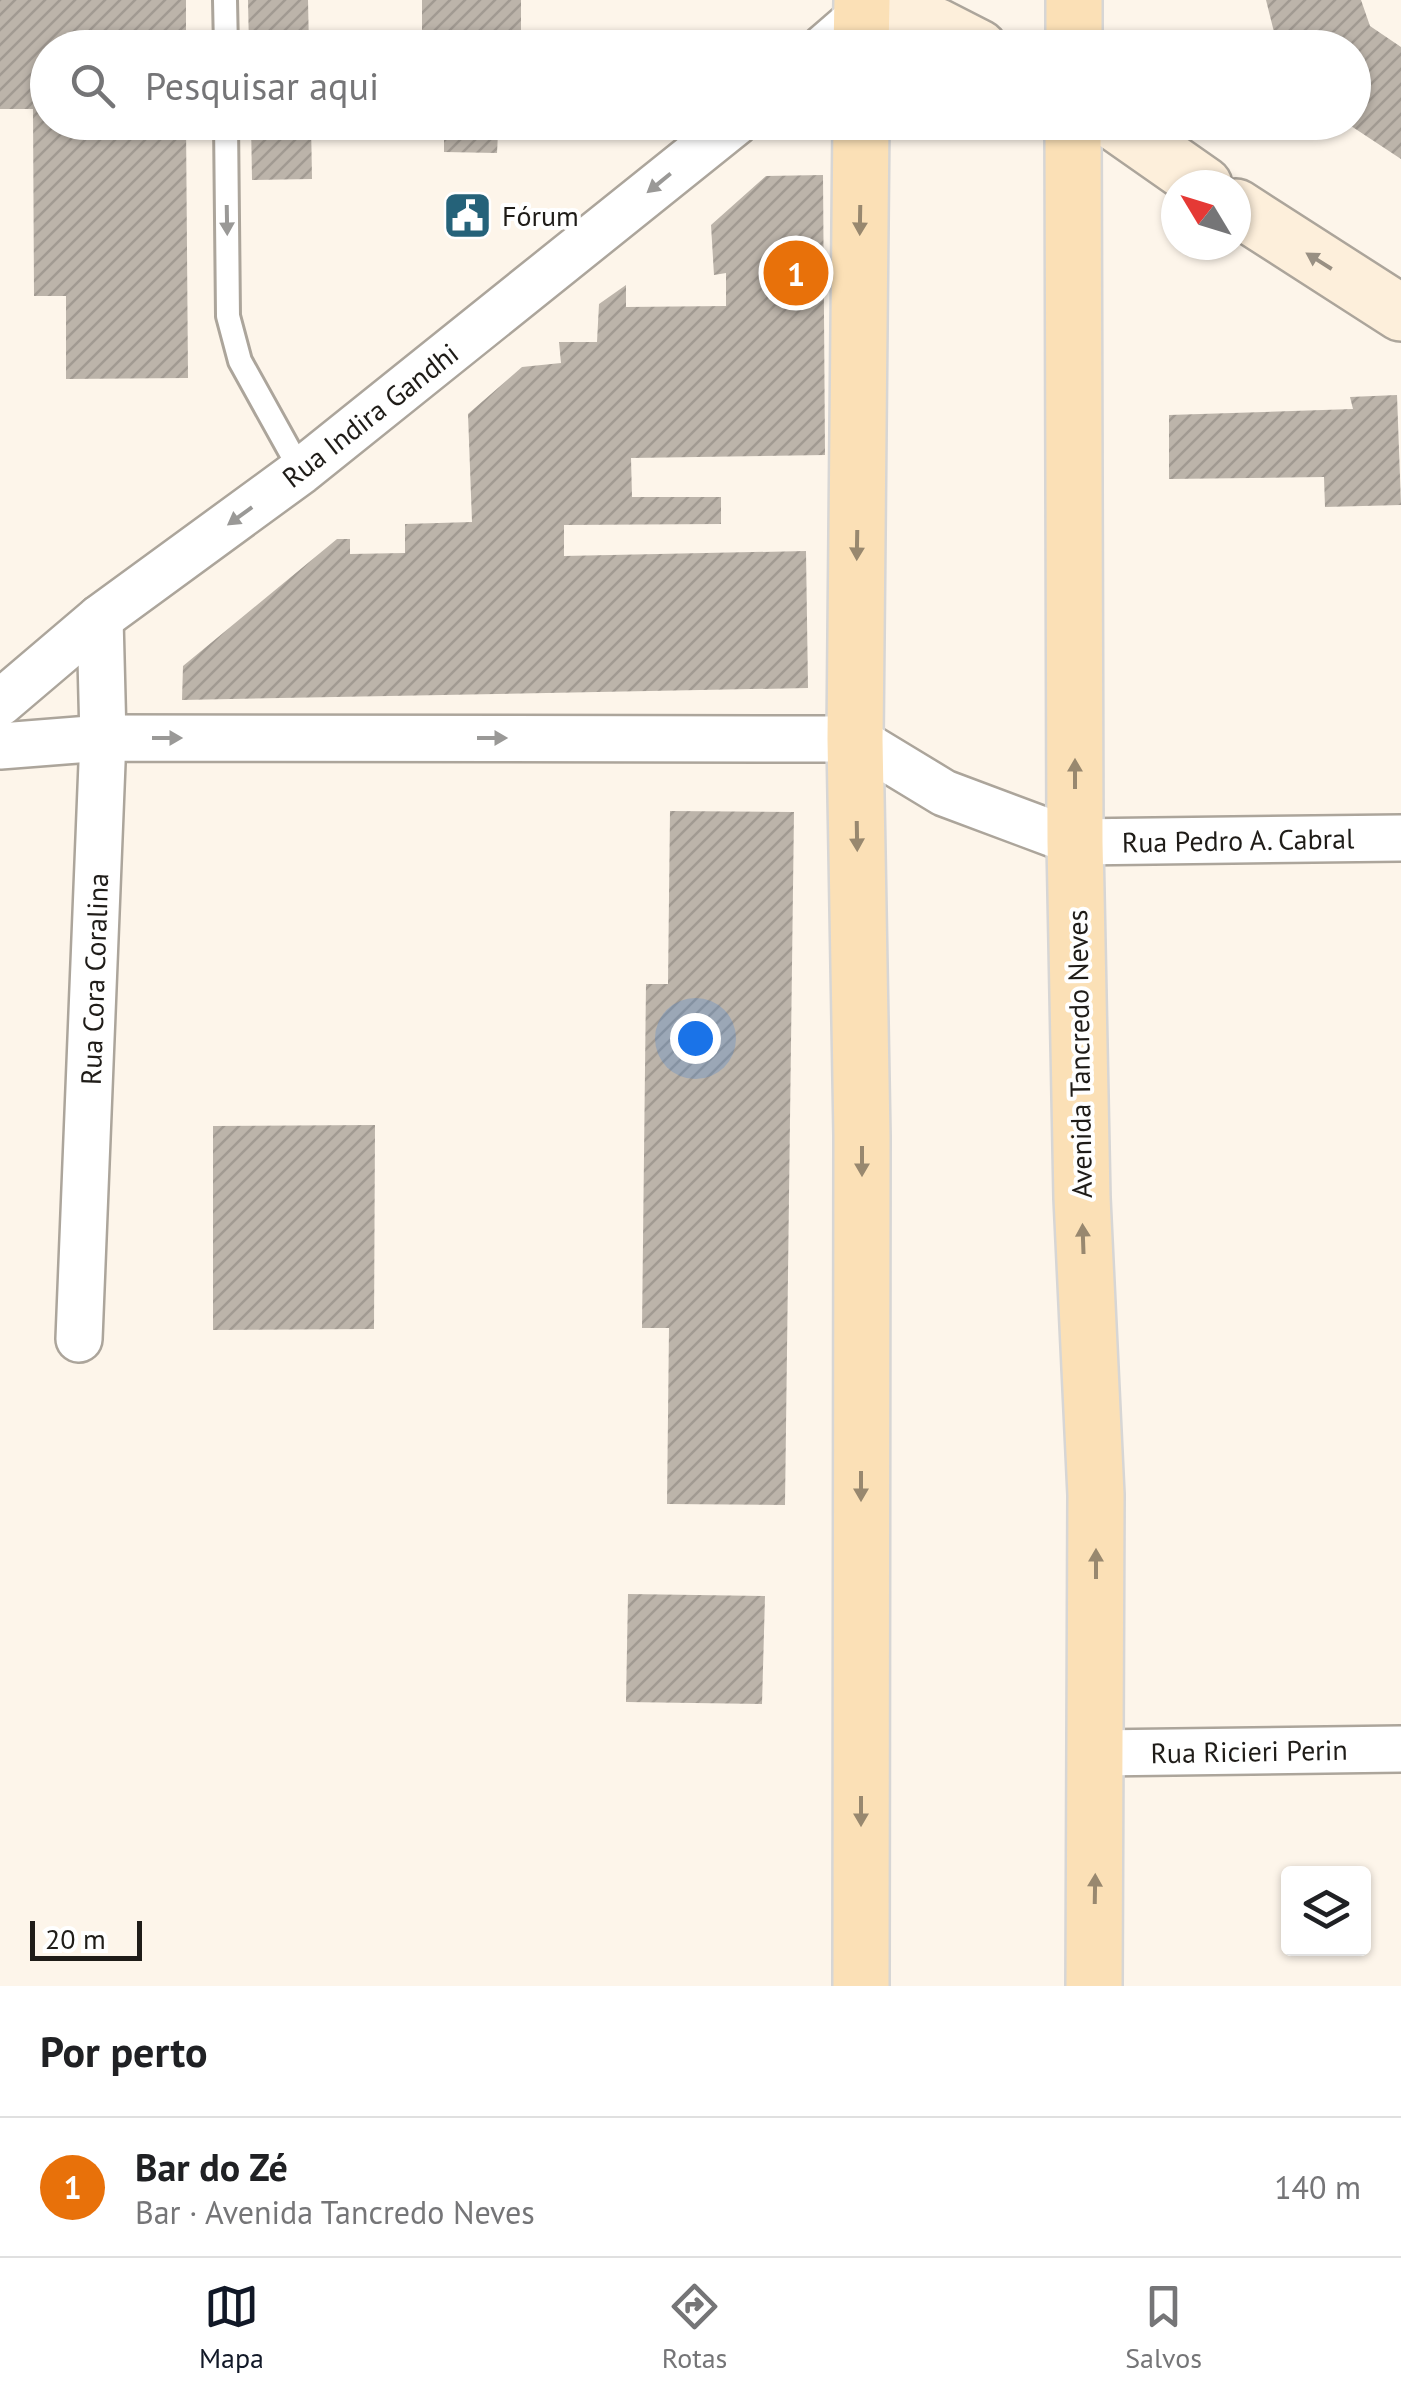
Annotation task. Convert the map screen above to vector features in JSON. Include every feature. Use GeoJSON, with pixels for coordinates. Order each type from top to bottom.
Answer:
{"type":"FeatureCollection","features":[{"type":"Feature","properties":{"kind":"main road"},"geometry":{"type":"LineString","coordinates":[[1074,0],[1074,30]]}},
{"type":"Feature","properties":{"kind":"main road"},"geometry":{"type":"LineString","coordinates":[[861,140],[855,739],[862,1136],[862,1986]]}},
{"type":"Feature","properties":{"kind":"main road","name":"Avenida Tancredo Neves"},"geometry":{"type":"LineString","coordinates":[[1073,140],[1075,842],[1082,1198],[1096,1494],[1094,1986]]}},
{"type":"Feature","properties":{"kind":"street"},"geometry":{"type":"LineString","coordinates":[[852,28],[936,26],[944,30]]}},
{"type":"Feature","properties":{"kind":"street","name":"Rua Indira Gandhi"},"geometry":{"type":"LineString","coordinates":[[0,703],[100,618],[301,471],[714,140]]}},
{"type":"Feature","properties":{"kind":"street"},"geometry":{"type":"LineString","coordinates":[[1140,140],[1183,170]]}},
{"type":"Feature","properties":{"kind":"street"},"geometry":{"type":"LineString","coordinates":[[1251,217],[1401,313]]}},
{"type":"Feature","properties":{"kind":"street","name":"Rua Cora Coralina"},"geometry":{"type":"LineString","coordinates":[[80,1339],[104,738],[100,618]]}},
{"type":"Feature","properties":{"kind":"street"},"geometry":{"type":"LineString","coordinates":[[0,746],[104,738],[855,739],[944,793],[1075,842]]}},
{"type":"Feature","properties":{"kind":"street","name":"Rua Pedro A. Cabral"},"geometry":{"type":"LineString","coordinates":[[1075,842],[1401,838]]}},
{"type":"Feature","properties":{"kind":"street","name":"Rua Ricieri Perin"},"geometry":{"type":"LineString","coordinates":[[1096,1753],[1401,1749]]}},
{"type":"Feature","properties":{"kind":"lane"},"geometry":{"type":"LineString","coordinates":[[225,0],[226,30]]}},
{"type":"Feature","properties":{"kind":"lane"},"geometry":{"type":"LineString","coordinates":[[226,140],[228,316],[240,361],[301,471]]}},
{"type":"Feature","properties":{"kind":"building"},"geometry":{"type":"Polygon","coordinates":[[[0,0],[186,0],[186,30],[30,30],[30,109],[0,109],[0,0]]]}},
{"type":"Feature","properties":{"kind":"building"},"geometry":{"type":"Polygon","coordinates":[[[248,0],[308,0],[309,30],[249,30],[248,0]]]}},
{"type":"Feature","properties":{"kind":"building"},"geometry":{"type":"Polygon","coordinates":[[[422,0],[521,0],[521,30],[422,30],[422,0]]]}},
{"type":"Feature","properties":{"kind":"building"},"geometry":{"type":"Polygon","coordinates":[[[1266,0],[1361,0],[1370,26],[1401,47],[1401,159],[1371,139],[1371,30],[1274,30],[1266,0]]]}},
{"type":"Feature","properties":{"kind":"building"},"geometry":{"type":"Polygon","coordinates":[[[33,140],[186,140],[188,378],[66,379],[66,296],[34,296],[33,140]]]}},
{"type":"Feature","properties":{"kind":"building"},"geometry":{"type":"Polygon","coordinates":[[[251,140],[311,140],[312,179],[252,180],[251,140]]]}},
{"type":"Feature","properties":{"kind":"building"},"geometry":{"type":"Polygon","coordinates":[[[444,140],[498,140],[497,153],[444,152],[444,140]]]}},
{"type":"Feature","properties":{"kind":"building"},"geometry":{"type":"Polygon","coordinates":[[[823,175],[825,455],[631,458],[632,497],[721,497],[721,524],[564,525],[564,556],[806,551],[808,688],[182,700],[183,666],[337,539],[350,539],[350,554],[405,553],[405,524],[472,522],[468,414],[522,367],[561,363],[559,342],[597,342],[599,304],[626,285],[626,307],[726,306],[726,273],[714,275],[711,225],[766,176],[823,175]]]}},
{"type":"Feature","properties":{"kind":"building"},"geometry":{"type":"Polygon","coordinates":[[[1397,395],[1401,505],[1325,507],[1324,477],[1169,479],[1169,415],[1353,409],[1350,397],[1397,395]]]}},
{"type":"Feature","properties":{"kind":"building"},"geometry":{"type":"Polygon","coordinates":[[[670,811],[794,812],[785,1505],[667,1504],[669,1328],[642,1328],[646,984],[668,984],[670,811]]]}},
{"type":"Feature","properties":{"kind":"building"},"geometry":{"type":"Polygon","coordinates":[[[375,1125],[374,1329],[213,1330],[213,1126],[375,1125]]]}},
{"type":"Feature","properties":{"kind":"building"},"geometry":{"type":"Polygon","coordinates":[[[628,1594],[765,1596],[762,1704],[626,1702],[628,1594]]]}},
{"type":"Feature","properties":{"kind":"place","name":"Fórum"},"geometry":{"type":"Point","coordinates":[467,215]}},
{"type":"Feature","properties":{"kind":"place","name":"Bar do Zé"},"geometry":{"type":"Point","coordinates":[796,273]}}]}
